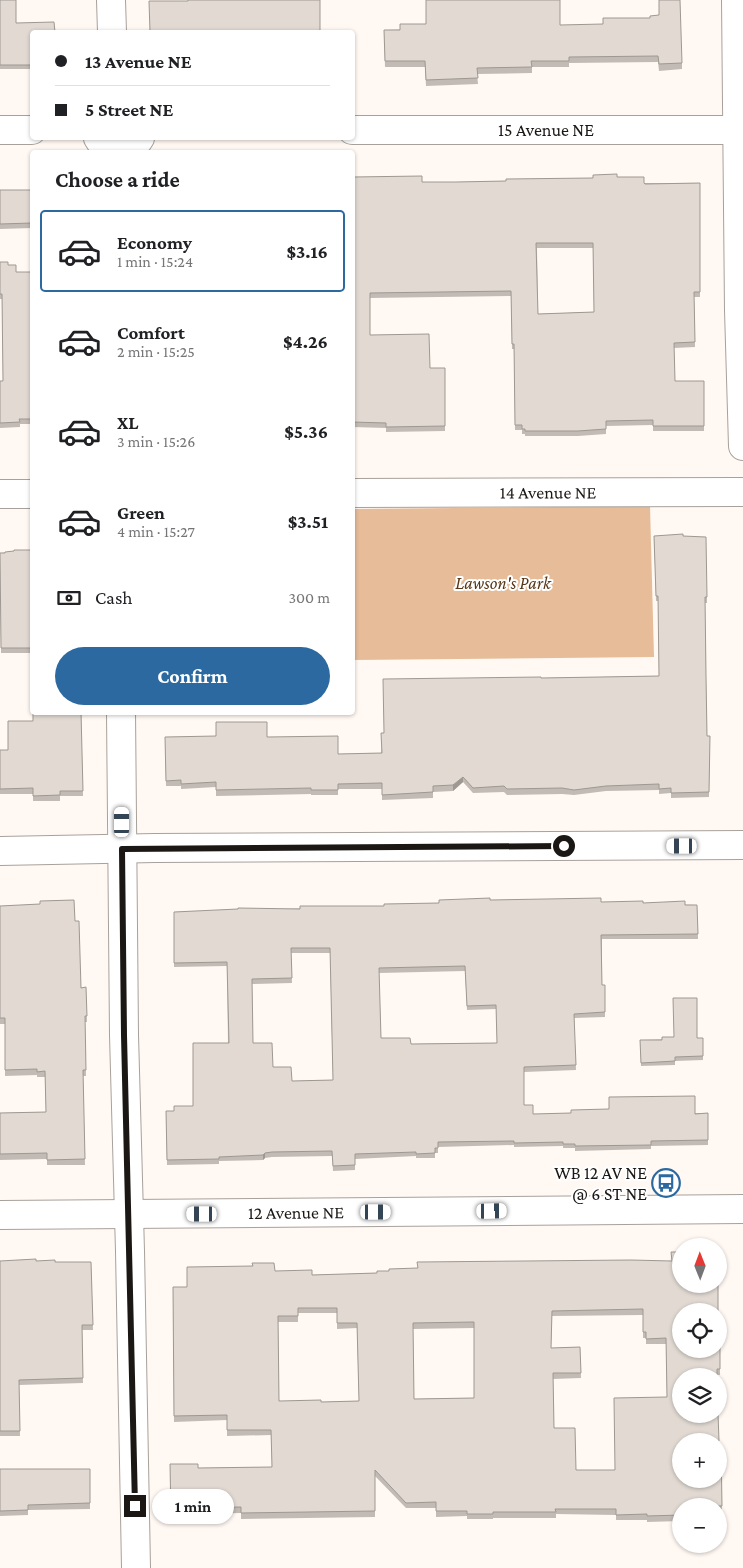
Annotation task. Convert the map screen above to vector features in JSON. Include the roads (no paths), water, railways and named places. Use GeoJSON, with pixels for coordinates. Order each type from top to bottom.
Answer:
{"type":"FeatureCollection","features":[{"type":"Feature","properties":{"kind":"street"},"geometry":{"type":"LineString","coordinates":[[111,0],[112,30]]}},
{"type":"Feature","properties":{"kind":"street"},"geometry":{"type":"LineString","coordinates":[[736,0],[739,310],[743,446]]}},
{"type":"Feature","properties":{"kind":"street"},"geometry":{"type":"LineString","coordinates":[[0,130],[30,130]]}},
{"type":"Feature","properties":{"kind":"street","name":"15 Avenue NE"},"geometry":{"type":"LineString","coordinates":[[355,130],[738,130]]}},
{"type":"Feature","properties":{"kind":"street","name":"14 Avenue NE"},"geometry":{"type":"LineString","coordinates":[[355,493],[743,492]]}},
{"type":"Feature","properties":{"kind":"street"},"geometry":{"type":"LineString","coordinates":[[0,494],[30,494]]}},
{"type":"Feature","properties":{"kind":"street"},"geometry":{"type":"LineString","coordinates":[[122,715],[124,1035],[136,1568]]}},
{"type":"Feature","properties":{"kind":"street"},"geometry":{"type":"LineString","coordinates":[[0,851],[743,845]]}},
{"type":"Feature","properties":{"kind":"street","name":"12 Avenue NE"},"geometry":{"type":"LineString","coordinates":[[0,1215],[743,1209]]}},
{"type":"Feature","properties":{"kind":"place","name":"WB 12 AV NE @ 6 ST NE"},"geometry":{"type":"Point","coordinates":[666,1183]}},
{"type":"Feature","properties":{"kind":"park label","name":"Lawson's Park"},"geometry":{"type":"Point","coordinates":[503,583]}}]}
